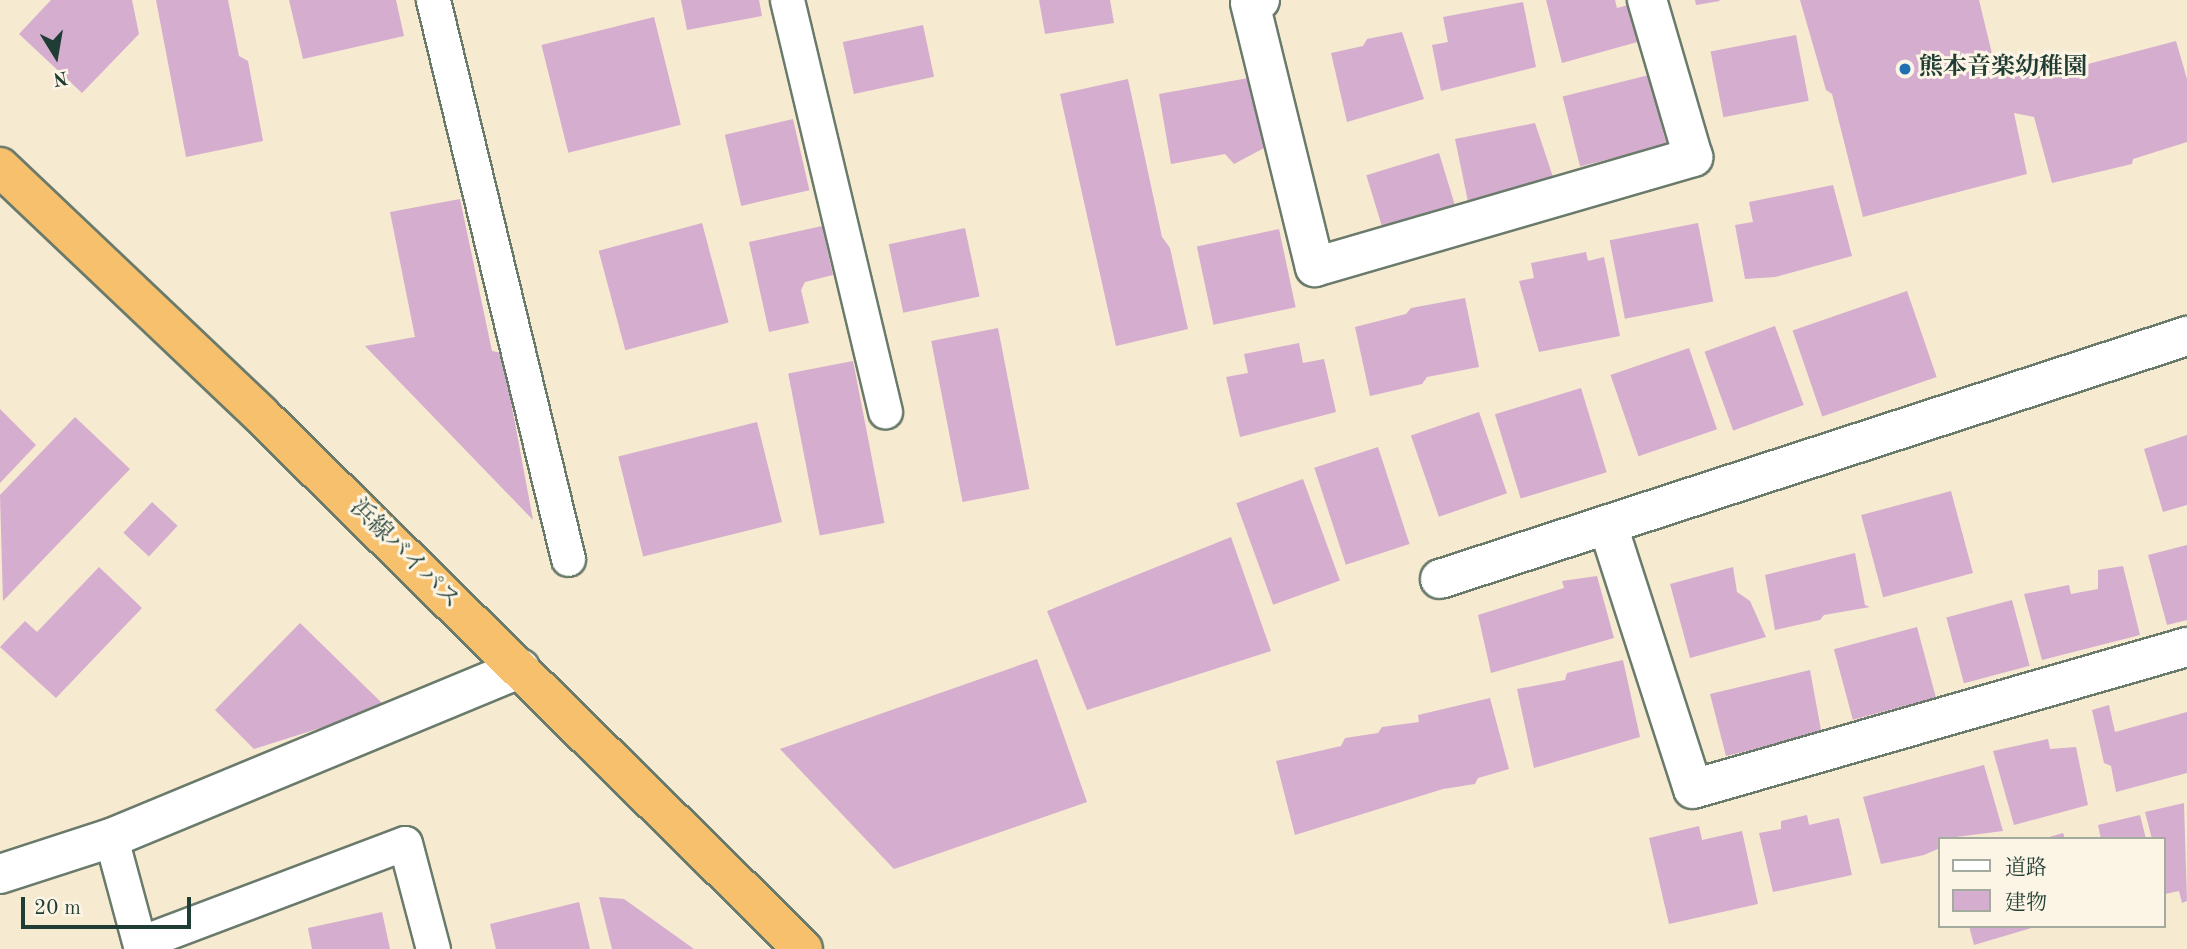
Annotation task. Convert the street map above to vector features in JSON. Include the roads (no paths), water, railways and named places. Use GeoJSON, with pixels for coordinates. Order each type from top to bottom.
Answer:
{"type":"FeatureCollection","features":[{"type":"Feature","properties":{"kind":"highway","name":"浜線バイパス"},"geometry":{"type":"LineString","coordinates":[[0,167],[520,669],[803,949]]}},
{"type":"Feature","properties":{"kind":"street"},"geometry":{"type":"LineString","coordinates":[[1260,0],[1250,3],[1315,267],[1693,157],[1647,0]]}},
{"type":"Feature","properties":{"kind":"street"},"geometry":{"type":"LineString","coordinates":[[1440,579],[2187,335]]}},
{"type":"Feature","properties":{"kind":"street"},"geometry":{"type":"LineString","coordinates":[[1608,526],[1693,789],[2187,647]]}},
{"type":"Feature","properties":{"kind":"street"},"geometry":{"type":"LineString","coordinates":[[0,874],[111,838],[520,669]]}},
{"type":"Feature","properties":{"kind":"lane"},"geometry":{"type":"LineString","coordinates":[[433,0],[568,559]]}},
{"type":"Feature","properties":{"kind":"lane"},"geometry":{"type":"LineString","coordinates":[[787,0],[885,411]]}},
{"type":"Feature","properties":{"kind":"lane"},"geometry":{"type":"LineString","coordinates":[[111,838],[140,946],[405,842],[433,949]]}},
{"type":"Feature","properties":{"kind":"place","name":"熊本音楽幼稚園"},"geometry":{"type":"Point","coordinates":[1905,69]}}]}
